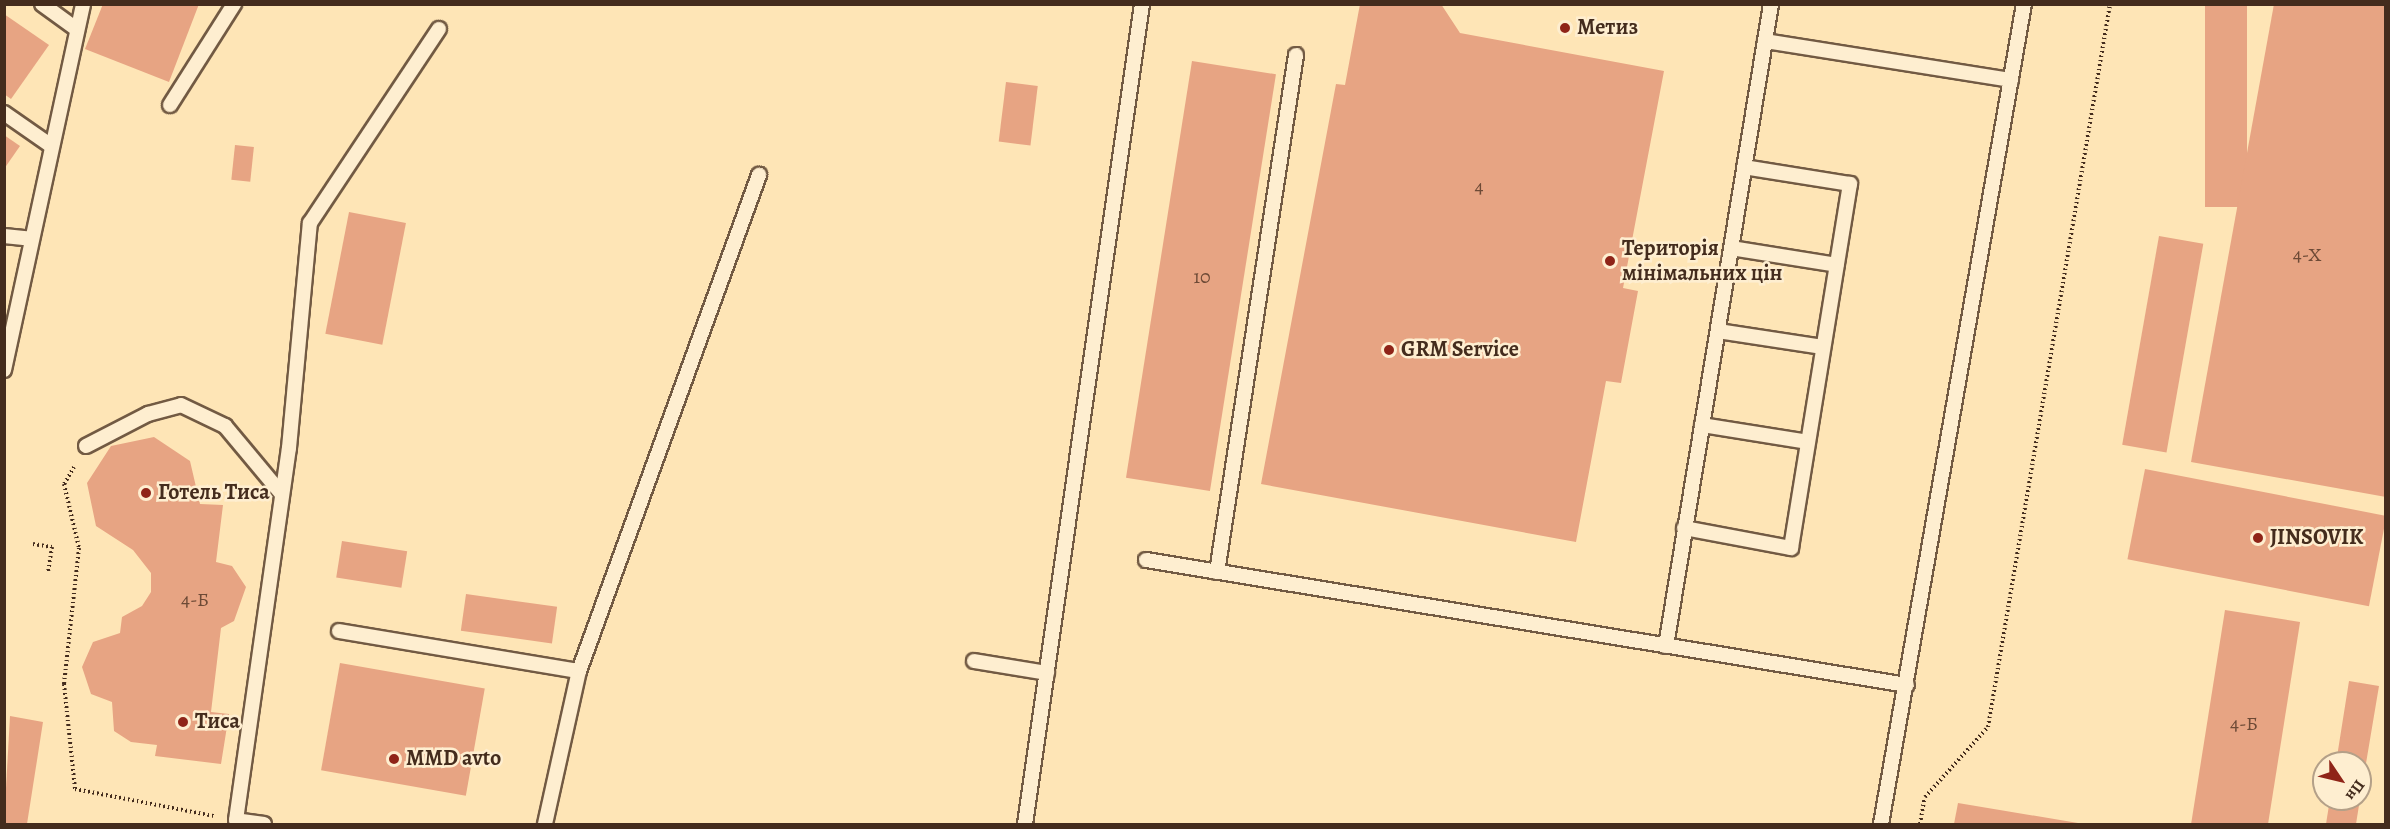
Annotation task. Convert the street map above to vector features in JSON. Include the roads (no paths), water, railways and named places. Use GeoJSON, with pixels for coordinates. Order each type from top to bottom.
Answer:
{"type":"FeatureCollection","features":[{"type":"Feature","properties":{"kind":"lane"},"geometry":{"type":"LineString","coordinates":[[42,4],[75,28]]}},
{"type":"Feature","properties":{"kind":"lane"},"geometry":{"type":"LineString","coordinates":[[5,363],[75,28],[83,4]]}},
{"type":"Feature","properties":{"kind":"lane"},"geometry":{"type":"LineString","coordinates":[[170,105],[234,4]]}},
{"type":"Feature","properties":{"kind":"lane"},"geometry":{"type":"LineString","coordinates":[[1024,825],[1142,4]]}},
{"type":"Feature","properties":{"kind":"lane"},"geometry":{"type":"LineString","coordinates":[[1666,646],[1771,4]]}},
{"type":"Feature","properties":{"kind":"lane"},"geometry":{"type":"LineString","coordinates":[[1883,822],[2024,4]]}},
{"type":"Feature","properties":{"kind":"lane"},"geometry":{"type":"LineString","coordinates":[[264,825],[235,822],[280,492],[289,448],[310,223],[439,29]]}},
{"type":"Feature","properties":{"kind":"lane"},"geometry":{"type":"LineString","coordinates":[[1765,41],[2011,80]]}},
{"type":"Feature","properties":{"kind":"lane"},"geometry":{"type":"LineString","coordinates":[[1217,572],[1296,55]]}},
{"type":"Feature","properties":{"kind":"lane"},"geometry":{"type":"LineString","coordinates":[[4,113],[50,145]]}},
{"type":"Feature","properties":{"kind":"lane"},"geometry":{"type":"LineString","coordinates":[[1684,528],[1791,548],[1850,184],[1744,167]]}},
{"type":"Feature","properties":{"kind":"lane"},"geometry":{"type":"LineString","coordinates":[[545,825],[579,671],[759,176]]}},
{"type":"Feature","properties":{"kind":"lane"},"geometry":{"type":"LineString","coordinates":[[4,236],[31,239]]}},
{"type":"Feature","properties":{"kind":"lane"},"geometry":{"type":"LineString","coordinates":[[1731,248],[1837,265]]}},
{"type":"Feature","properties":{"kind":"lane"},"geometry":{"type":"LineString","coordinates":[[1718,331],[1823,347]]}},
{"type":"Feature","properties":{"kind":"lane"},"geometry":{"type":"LineString","coordinates":[[86,446],[148,414],[181,405],[225,426],[280,492]]}},
{"type":"Feature","properties":{"kind":"lane"},"geometry":{"type":"LineString","coordinates":[[1702,425],[1808,442]]}},
{"type":"Feature","properties":{"kind":"lane"},"geometry":{"type":"LineString","coordinates":[[1146,560],[1907,685]]}},
{"type":"Feature","properties":{"kind":"lane"},"geometry":{"type":"LineString","coordinates":[[339,631],[579,671]]}},
{"type":"Feature","properties":{"kind":"lane"},"geometry":{"type":"LineString","coordinates":[[974,661],[1047,674]]}},
{"type":"Feature","properties":{"kind":"place","name":"Метиз"},"geometry":{"type":"Point","coordinates":[1565,28]}},
{"type":"Feature","properties":{"kind":"place","name":"Територія мінімальних цін"},"geometry":{"type":"Point","coordinates":[1610,261]}},
{"type":"Feature","properties":{"kind":"place","name":"GRM Service"},"geometry":{"type":"Point","coordinates":[1389,350]}},
{"type":"Feature","properties":{"kind":"place","name":"Готель Тиса"},"geometry":{"type":"Point","coordinates":[146,493]}},
{"type":"Feature","properties":{"kind":"place","name":"JINSOVIK"},"geometry":{"type":"Point","coordinates":[2258,538]}},
{"type":"Feature","properties":{"kind":"place","name":"Тиса"},"geometry":{"type":"Point","coordinates":[183,722]}},
{"type":"Feature","properties":{"kind":"place","name":"MMD avto"},"geometry":{"type":"Point","coordinates":[394,759]}}]}
